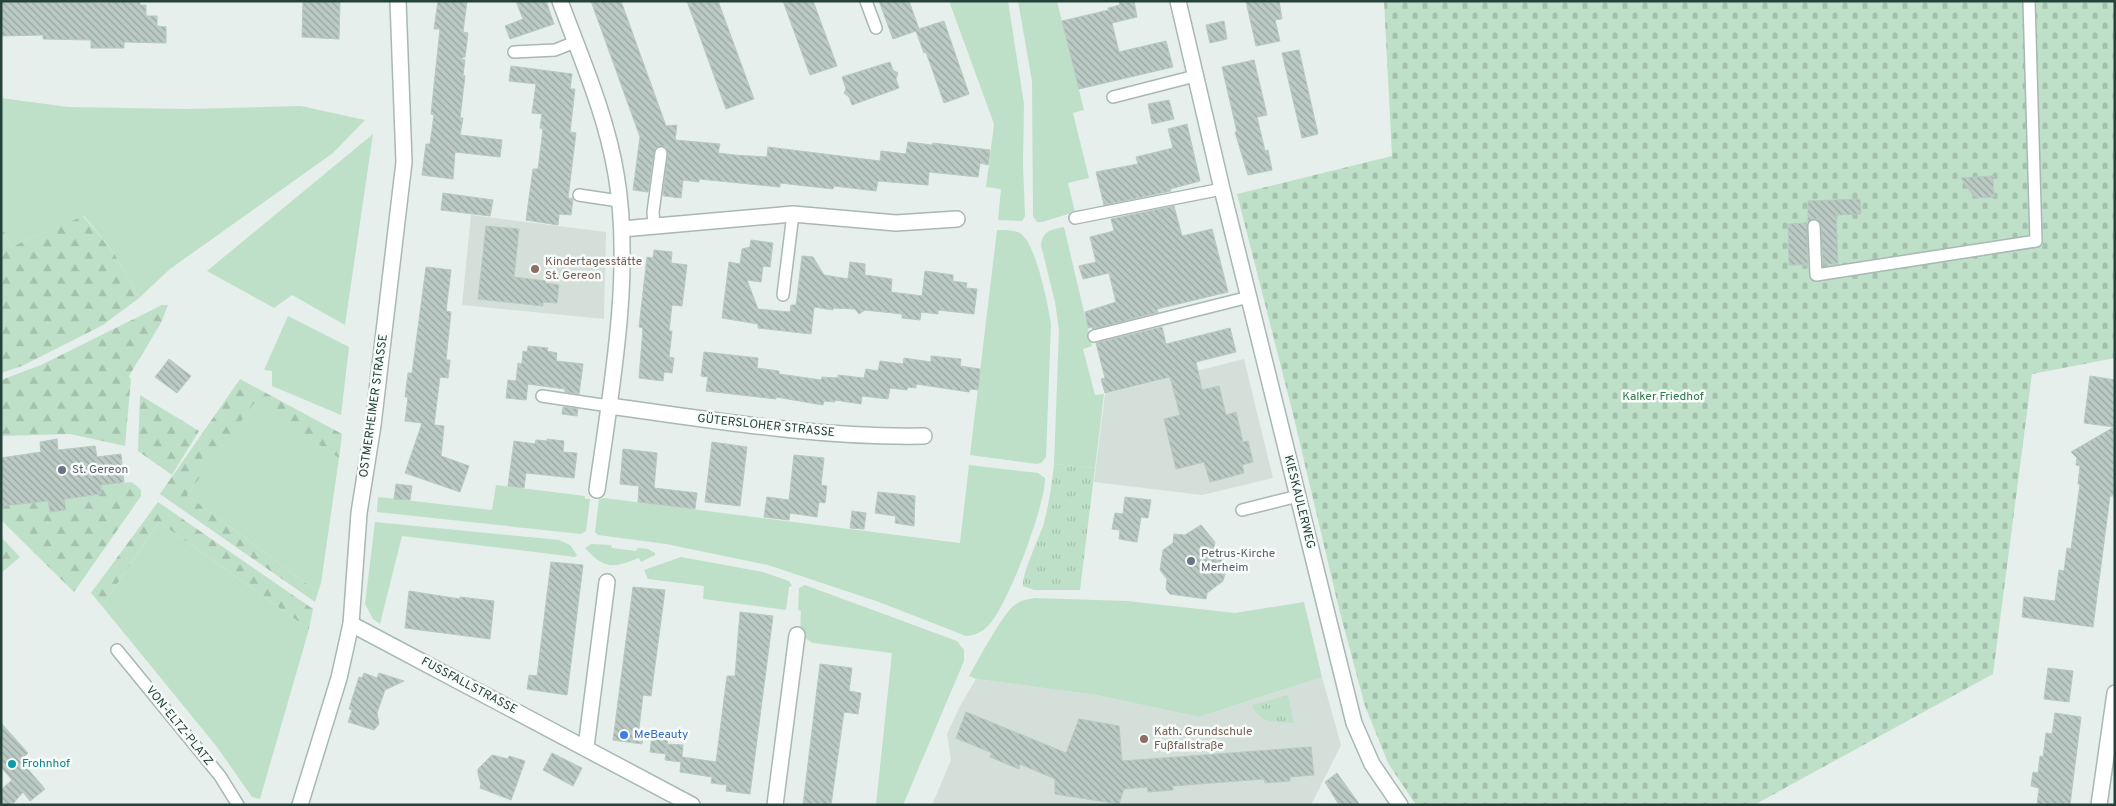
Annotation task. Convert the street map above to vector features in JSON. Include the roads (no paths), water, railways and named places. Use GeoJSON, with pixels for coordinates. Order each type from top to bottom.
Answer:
{"type":"FeatureCollection","features":[{"type":"Feature","properties":{"kind":"street","name":"OSTMERHEIMER STRASSE"},"geometry":{"type":"LineString","coordinates":[[300,805],[339,678],[351,624],[359,513],[373,425],[404,162],[398,1]]}},
{"type":"Feature","properties":{"kind":"street"},"geometry":{"type":"LineString","coordinates":[[560,1],[604,120],[617,175],[622,229],[618,327],[609,406],[596,490]]}},
{"type":"Feature","properties":{"kind":"street","name":"KIESKAULERWEG"},"geometry":{"type":"LineString","coordinates":[[1178,1],[1222,189],[1354,723],[1372,764],[1400,805]]}},
{"type":"Feature","properties":{"kind":"street"},"geometry":{"type":"LineString","coordinates":[[622,229],[793,214],[896,223],[957,219]]}},
{"type":"Feature","properties":{"kind":"street","name":"GÜTERSLOHER STRASSE"},"geometry":{"type":"LineString","coordinates":[[609,406],[795,431],[886,437],[924,436]]}},
{"type":"Feature","properties":{"kind":"street"},"geometry":{"type":"LineString","coordinates":[[586,747],[607,582]]}},
{"type":"Feature","properties":{"kind":"street","name":"FUSSFALLSTRASSE"},"geometry":{"type":"LineString","coordinates":[[351,624],[586,747],[692,805]]}},
{"type":"Feature","properties":{"kind":"street"},"geometry":{"type":"LineString","coordinates":[[775,805],[797,635]]}},
{"type":"Feature","properties":{"kind":"street"},"geometry":{"type":"LineString","coordinates":[[2099,805],[2115,693]]}},
{"type":"Feature","properties":{"kind":"lane"},"geometry":{"type":"LineString","coordinates":[[866,1],[876,28]]}},
{"type":"Feature","properties":{"kind":"lane"},"geometry":{"type":"LineString","coordinates":[[1814,226],[1816,275],[2036,241],[2029,1]]}},
{"type":"Feature","properties":{"kind":"lane"},"geometry":{"type":"LineString","coordinates":[[514,52],[555,50],[575,42]]}},
{"type":"Feature","properties":{"kind":"lane"},"geometry":{"type":"LineString","coordinates":[[1113,97],[1195,76]]}},
{"type":"Feature","properties":{"kind":"lane"},"geometry":{"type":"LineString","coordinates":[[654,226],[653,212],[661,153]]}},
{"type":"Feature","properties":{"kind":"lane"},"geometry":{"type":"LineString","coordinates":[[1075,218],[1222,189]]}},
{"type":"Feature","properties":{"kind":"lane"},"geometry":{"type":"LineString","coordinates":[[579,195],[619,201]]}},
{"type":"Feature","properties":{"kind":"lane"},"geometry":{"type":"LineString","coordinates":[[783,295],[793,214]]}},
{"type":"Feature","properties":{"kind":"lane"},"geometry":{"type":"LineString","coordinates":[[1094,336],[1249,297]]}},
{"type":"Feature","properties":{"kind":"lane"},"geometry":{"type":"LineString","coordinates":[[542,396],[609,406]]}},
{"type":"Feature","properties":{"kind":"lane"},"geometry":{"type":"LineString","coordinates":[[1242,510],[1298,496]]}},
{"type":"Feature","properties":{"kind":"lane","name":"VON-ELTZ-PLATZ"},"geometry":{"type":"LineString","coordinates":[[117,650],[220,776],[238,805]]}},
{"type":"Feature","properties":{"kind":"place","name":"Kindertagesstätte St. Gereon"},"geometry":{"type":"Point","coordinates":[535,269]}},
{"type":"Feature","properties":{"kind":"place","name":"St. Gereon"},"geometry":{"type":"Point","coordinates":[62,470]}},
{"type":"Feature","properties":{"kind":"place","name":"Petrus-Kirche Merheim"},"geometry":{"type":"Point","coordinates":[1191,561]}},
{"type":"Feature","properties":{"kind":"place","name":"MeBeauty"},"geometry":{"type":"Point","coordinates":[624,735]}},
{"type":"Feature","properties":{"kind":"place","name":"Kath. Grundschule Fußfallstraße"},"geometry":{"type":"Point","coordinates":[1144,739]}},
{"type":"Feature","properties":{"kind":"place","name":"Frohnhof"},"geometry":{"type":"Point","coordinates":[12,764]}},
{"type":"Feature","properties":{"kind":"park label","name":"Kalker Friedhof"},"geometry":{"type":"Point","coordinates":[1663,397]}}]}
